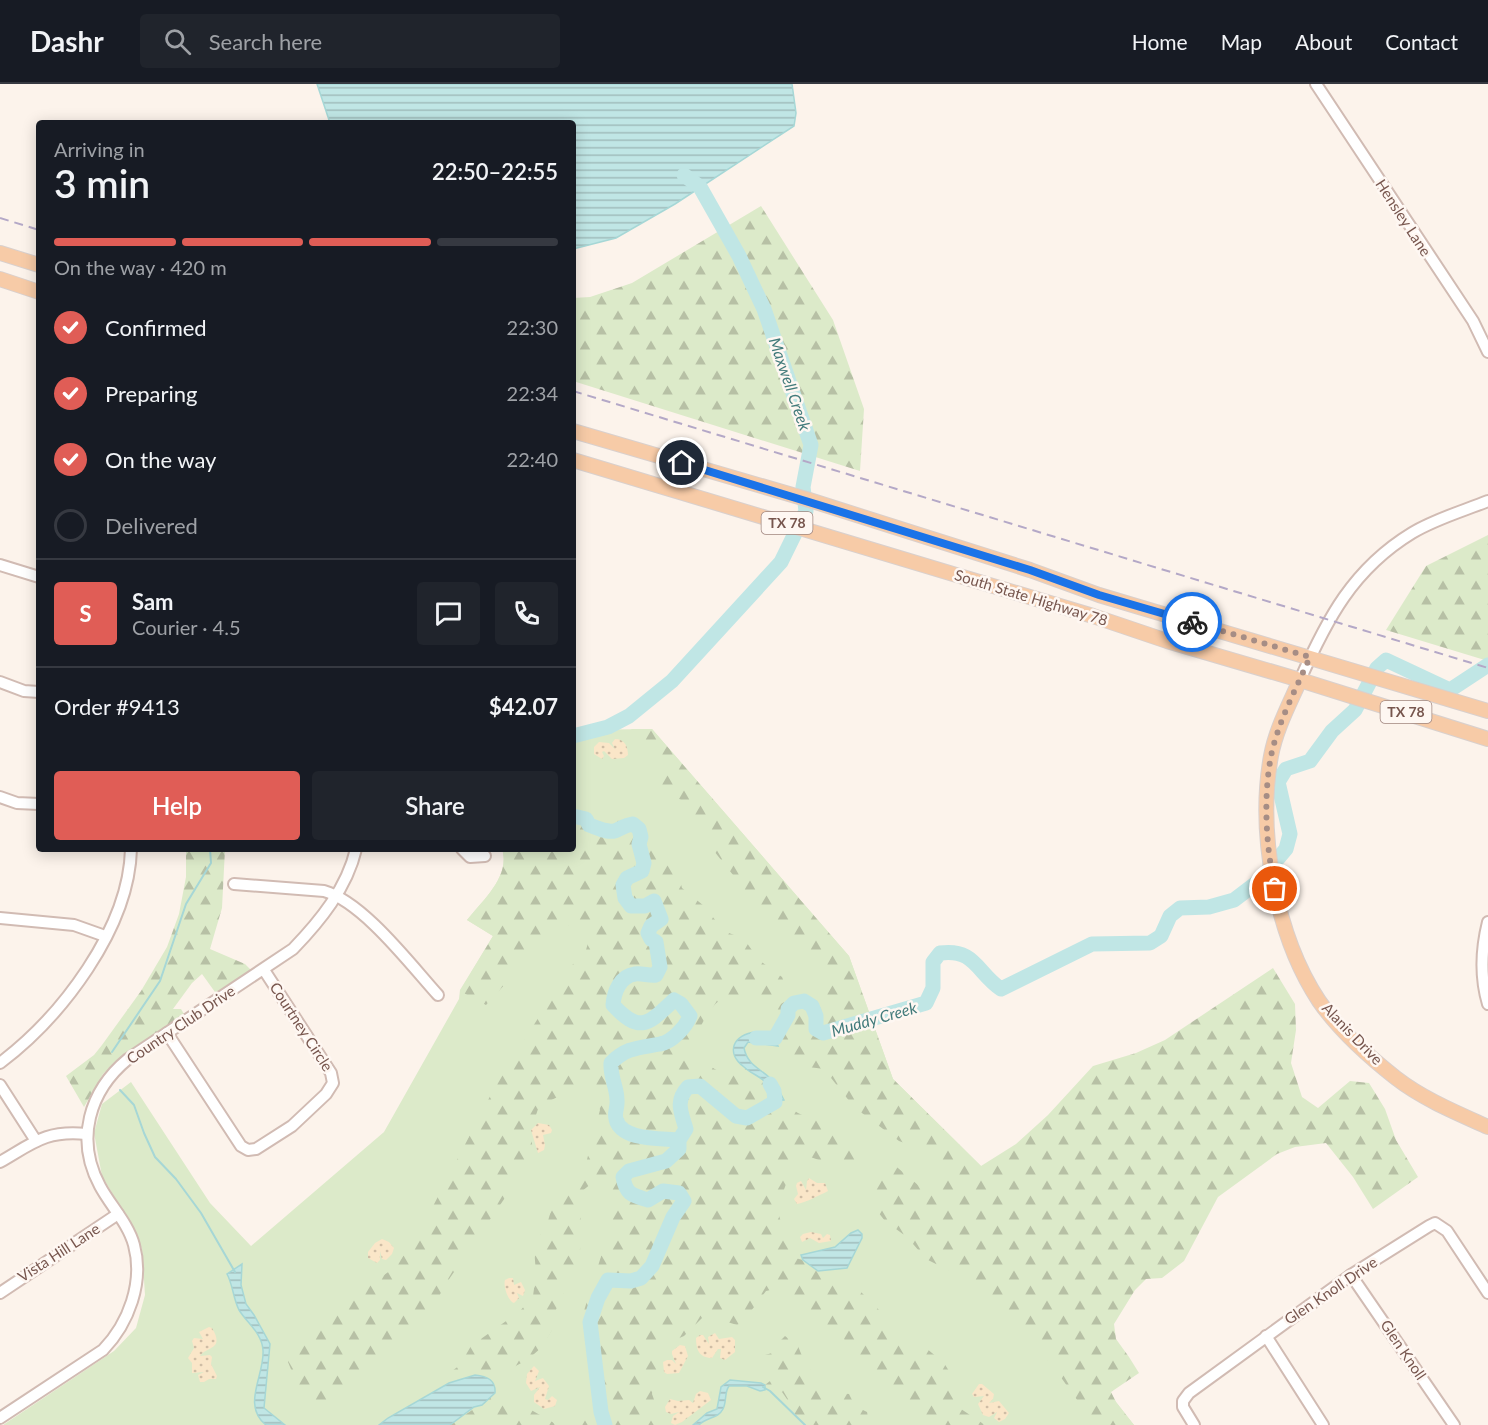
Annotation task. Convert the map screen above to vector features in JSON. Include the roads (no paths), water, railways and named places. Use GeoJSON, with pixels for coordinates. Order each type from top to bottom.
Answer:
{"type":"FeatureCollection","features":[{"type":"Feature","properties":{"kind":"main road"},"geometry":{"type":"LineString","coordinates":[[0,253],[36,264]]}},
{"type":"Feature","properties":{"kind":"main road"},"geometry":{"type":"LineString","coordinates":[[0,279],[36,291]]}},
{"type":"Feature","properties":{"kind":"main road","name":"South State Highway 78"},"geometry":{"type":"LineString","coordinates":[[576,432],[839,510],[1030,570],[1099,595],[1488,711]]}},
{"type":"Feature","properties":{"kind":"main road","name":"South State Highway 78"},"geometry":{"type":"LineString","coordinates":[[576,461],[834,537],[1488,739]]}},
{"type":"Feature","properties":{"kind":"main road","name":"Alanis Drive"},"geometry":{"type":"LineString","coordinates":[[1300,680],[1279,728],[1271,756],[1267,789],[1269,859],[1275,889],[1292,945],[1306,978],[1320,1002],[1365,1052],[1398,1080],[1488,1127]]}},
{"type":"Feature","properties":{"kind":"street","name":"Hensley Lane"},"geometry":{"type":"LineString","coordinates":[[1316,84],[1473,321],[1488,352]]}},
{"type":"Feature","properties":{"kind":"street"},"geometry":{"type":"LineString","coordinates":[[1300,680],[1334,610],[1350,587],[1372,563],[1414,532],[1488,501]]}},
{"type":"Feature","properties":{"kind":"street"},"geometry":{"type":"LineString","coordinates":[[0,565],[36,576]]}},
{"type":"Feature","properties":{"kind":"street"},"geometry":{"type":"LineString","coordinates":[[0,682],[36,692]]}},
{"type":"Feature","properties":{"kind":"street"},"geometry":{"type":"LineString","coordinates":[[0,796],[17,803],[36,804]]}},
{"type":"Feature","properties":{"kind":"street"},"geometry":{"type":"LineString","coordinates":[[0,1063],[21,1046],[71,993],[83,976],[120,905],[125,888],[130,852]]}},
{"type":"Feature","properties":{"kind":"street","name":"Country Club Drive"},"geometry":{"type":"LineString","coordinates":[[2,1415],[103,1350],[112,1340],[132,1302],[138,1268],[134,1244],[92,1170],[86,1134],[100,1090],[111,1074],[128,1059],[287,954],[326,912],[336,896],[355,852]]}},
{"type":"Feature","properties":{"kind":"street"},"geometry":{"type":"LineString","coordinates":[[465,852],[470,857],[485,856]]}},
{"type":"Feature","properties":{"kind":"street"},"geometry":{"type":"LineString","coordinates":[[234,884],[324,891],[336,896],[351,905],[385,937],[438,995]]}},
{"type":"Feature","properties":{"kind":"street"},"geometry":{"type":"LineString","coordinates":[[0,918],[74,925],[105,936]]}},
{"type":"Feature","properties":{"kind":"street"},"geometry":{"type":"LineString","coordinates":[[1488,922],[1483,945],[1482,986],[1488,1004]]}},
{"type":"Feature","properties":{"kind":"street","name":"Courtney Circle"},"geometry":{"type":"LineString","coordinates":[[167,1033],[241,1146],[248,1150],[256,1149],[300,1118],[331,1089],[334,1080],[264,970]]}},
{"type":"Feature","properties":{"kind":"street"},"geometry":{"type":"LineString","coordinates":[[0,1085],[36,1141]]}},
{"type":"Feature","properties":{"kind":"street"},"geometry":{"type":"LineString","coordinates":[[0,1162],[44,1137],[57,1133],[86,1134]]}},
{"type":"Feature","properties":{"kind":"street","name":"Vista Hill Lane"},"geometry":{"type":"LineString","coordinates":[[0,1293],[118,1214]]}},
{"type":"Feature","properties":{"kind":"street","name":"Glen Knoll Drive"},"geometry":{"type":"LineString","coordinates":[[1194,1425],[1183,1401],[1189,1393],[1351,1275],[1435,1223],[1447,1232],[1488,1293]]}},
{"type":"Feature","properties":{"kind":"street","name":"Glen Knoll"},"geometry":{"type":"LineString","coordinates":[[1351,1275],[1454,1425]]}},
{"type":"Feature","properties":{"kind":"street"},"geometry":{"type":"LineString","coordinates":[[1266,1336],[1323,1425]]}},
{"type":"Feature","properties":{"kind":"water"},"geometry":{"type":"Polygon","coordinates":[[[317,84],[792,84],[796,113],[794,126],[675,204],[616,238],[576,248],[576,120],[329,120],[317,84]]]}},
{"type":"Feature","properties":{"kind":"water"},"geometry":{"type":"Polygon","coordinates":[[[756,1032],[772,1032],[778,1046],[748,1042],[744,1048],[746,1053],[751,1062],[772,1080],[784,1100],[775,1102],[764,1081],[746,1069],[735,1056],[733,1050],[737,1040],[756,1032]]]}},
{"type":"Feature","properties":{"kind":"water"},"geometry":{"type":"Polygon","coordinates":[[[858,1230],[862,1238],[847,1268],[818,1271],[803,1260],[801,1255],[835,1247],[858,1230]]]}},
{"type":"Feature","properties":{"kind":"water"},"geometry":{"type":"Polygon","coordinates":[[[242,1264],[241,1285],[246,1304],[270,1344],[264,1408],[285,1425],[266,1425],[255,1408],[256,1389],[263,1360],[262,1344],[257,1333],[239,1310],[227,1274],[242,1264]]]}},
{"type":"Feature","properties":{"kind":"water"},"geometry":{"type":"Polygon","coordinates":[[[475,1375],[490,1380],[494,1385],[495,1393],[482,1405],[474,1407],[450,1425],[379,1425],[449,1383],[475,1375]]]}},
{"type":"Feature","properties":{"kind":"water"},"geometry":{"type":"Polygon","coordinates":[[[730,1380],[761,1383],[765,1385],[765,1390],[760,1391],[747,1386],[729,1386],[721,1412],[699,1425],[693,1425],[707,1413],[717,1409],[721,1387],[730,1380]]]}},
{"type":"Feature","properties":{"kind":"waterway","name":"Maxwell Creek"},"geometry":{"type":"LineString","coordinates":[[576,735],[608,727],[629,716],[672,681],[781,562],[806,511],[803,487],[811,445],[764,309],[739,256],[700,187],[684,175]]}},
{"type":"Feature","properties":{"kind":"waterway","name":"Muddy Creek"},"geometry":{"type":"LineString","coordinates":[[756,1038],[775,1038],[788,1015],[788,1009],[794,1003],[804,1001],[812,1006],[816,1016],[816,1029],[823,1033],[926,1003],[933,988],[933,962],[940,953],[952,952],[968,958],[1001,989],[1092,944],[1150,943],[1161,936],[1170,916],[1180,908],[1209,907],[1234,900],[1259,881],[1286,849],[1290,834],[1278,782],[1286,769],[1310,761],[1332,731],[1355,710],[1377,668],[1386,660],[1450,690],[1488,665]]}},
{"type":"Feature","properties":{"kind":"waterway","name":"Maxwell Creek"},"geometry":{"type":"LineString","coordinates":[[576,817],[586,819],[589,825],[608,831],[615,831],[633,824],[639,829],[641,837],[639,844],[644,863],[642,871],[627,878],[623,885],[625,898],[631,906],[645,906],[654,901],[661,919],[651,926],[648,933],[656,942],[660,967],[656,975],[635,974],[625,978],[616,990],[613,1005],[638,1023],[651,1020],[674,1000],[681,1004],[690,1016],[682,1029],[665,1043],[628,1051],[611,1063],[617,1095],[616,1117],[619,1126],[634,1135],[679,1140]]}},
{"type":"Feature","properties":{"kind":"waterway"},"geometry":{"type":"LineString","coordinates":[[112,1052],[160,981],[186,904],[211,863],[210,852]]}},
{"type":"Feature","properties":{"kind":"waterway","name":"Muddy Creek"},"geometry":{"type":"LineString","coordinates":[[605,1425],[601,1412],[590,1322],[598,1298],[608,1280],[631,1281],[641,1278],[652,1266],[673,1217],[684,1201],[679,1193],[663,1191],[648,1200],[637,1197],[630,1193],[623,1177],[629,1171],[666,1161],[679,1149],[679,1140],[686,1129],[680,1102],[688,1087],[700,1086],[736,1116],[747,1118],[775,1102],[774,1091],[770,1084]]}},
{"type":"Feature","properties":{"kind":"waterway"},"geometry":{"type":"LineString","coordinates":[[120,1090],[134,1105],[155,1157],[176,1179],[201,1213],[235,1272]]}},
{"type":"Feature","properties":{"kind":"waterway"},"geometry":{"type":"LineString","coordinates":[[763,1387],[805,1425]]}},
{"type":"Feature","properties":{"kind":"railway"},"geometry":{"type":"LineString","coordinates":[[0,218],[36,229]]}},
{"type":"Feature","properties":{"kind":"railway"},"geometry":{"type":"LineString","coordinates":[[576,392],[1488,668]]}}]}
